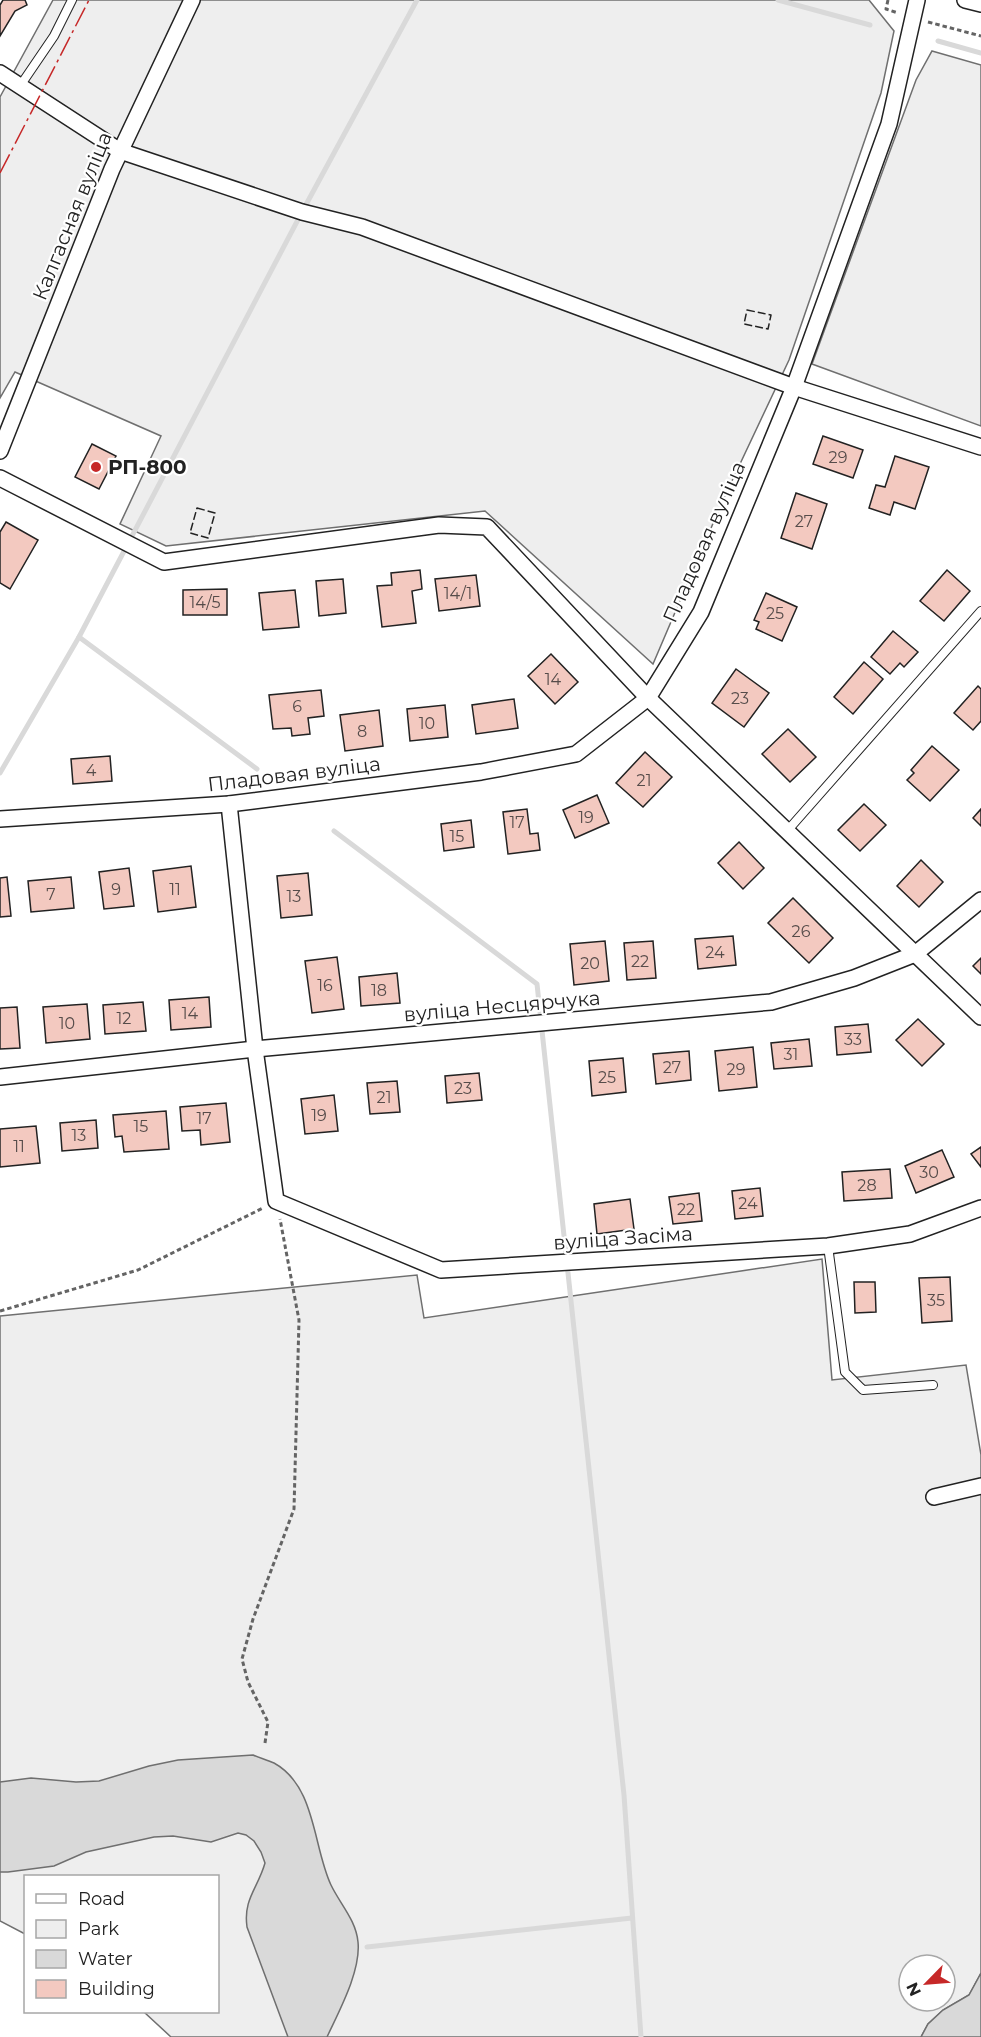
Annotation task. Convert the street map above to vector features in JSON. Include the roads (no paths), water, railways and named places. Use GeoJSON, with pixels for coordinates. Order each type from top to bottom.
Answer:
{"type":"FeatureCollection","features":[{"type":"Feature","properties":{"kind":"street","name":"Калгасная вуліца"},"geometry":{"type":"LineString","coordinates":[[0,451],[120,151],[192,0]]}},
{"type":"Feature","properties":{"kind":"street","name":"Пладовая вуліца"},"geometry":{"type":"LineString","coordinates":[[0,819],[229,804],[481,772],[576,754],[648,698],[700,612],[794,387],[889,124],[915,18],[917,0]]}},
{"type":"Feature","properties":{"kind":"street"},"geometry":{"type":"LineString","coordinates":[[965,0],[981,4]]}},
{"type":"Feature","properties":{"kind":"street"},"geometry":{"type":"LineString","coordinates":[[0,75],[120,151],[302,212],[362,227],[794,387],[981,447]]}},
{"type":"Feature","properties":{"kind":"street"},"geometry":{"type":"LineString","coordinates":[[0,478],[164,562],[439,525],[487,527],[648,698],[981,1017]]}},
{"type":"Feature","properties":{"kind":"street"},"geometry":{"type":"LineString","coordinates":[[229,804],[255,1049]]}},
{"type":"Feature","properties":{"kind":"street","name":"вуліца Несцярчука"},"geometry":{"type":"LineString","coordinates":[[0,1077],[255,1049],[771,1002],[854,978],[915,954],[981,900]]}},
{"type":"Feature","properties":{"kind":"street","name":"вуліца Засіма"},"geometry":{"type":"LineString","coordinates":[[255,1049],[276,1201],[441,1270],[828,1246],[910,1234],[981,1208]]}},
{"type":"Feature","properties":{"kind":"street"},"geometry":{"type":"LineString","coordinates":[[933,1497],[981,1486]]}},
{"type":"Feature","properties":{"kind":"lane"},"geometry":{"type":"LineString","coordinates":[[20,87],[54,36],[72,0]]}},
{"type":"Feature","properties":{"kind":"lane"},"geometry":{"type":"LineString","coordinates":[[788,830],[981,611]]}},
{"type":"Feature","properties":{"kind":"lane"},"geometry":{"type":"LineString","coordinates":[[828,1246],[845,1372],[863,1390],[933,1385]]}},
{"type":"Feature","properties":{"kind":"water"},"geometry":{"type":"Polygon","coordinates":[[[253,1755],[274,1763],[288,1773],[298,1786],[312,1818],[325,1870],[357,1934],[358,1953],[353,1978],[327,2037],[288,2037],[247,1927],[249,1901],[265,1863],[254,1841],[246,1835],[238,1833],[211,1842],[173,1836],[154,1837],[86,1852],[54,1866],[0,1872],[0,1782],[31,1778],[76,1782],[99,1781],[178,1760],[253,1755]]]}},
{"type":"Feature","properties":{"kind":"water"},"geometry":{"type":"Polygon","coordinates":[[[981,1973],[981,2037],[921,2037],[928,2024],[940,2013],[957,2013],[957,2002],[969,1995],[981,1973]]]}},
{"type":"Feature","properties":{"kind":"waterway"},"geometry":{"type":"LineString","coordinates":[[0,773],[79,637],[302,212],[417,0]]}},
{"type":"Feature","properties":{"kind":"waterway"},"geometry":{"type":"LineString","coordinates":[[778,0],[870,25]]}},
{"type":"Feature","properties":{"kind":"waterway"},"geometry":{"type":"LineString","coordinates":[[938,41],[981,53]]}},
{"type":"Feature","properties":{"kind":"waterway"},"geometry":{"type":"LineString","coordinates":[[79,637],[257,769]]}},
{"type":"Feature","properties":{"kind":"waterway"},"geometry":{"type":"LineString","coordinates":[[334,831],[537,984],[624,1795],[641,2037]]}},
{"type":"Feature","properties":{"kind":"waterway"},"geometry":{"type":"LineString","coordinates":[[367,1947],[632,1918]]}},
{"type":"Feature","properties":{"kind":"place","name":"РП-800"},"geometry":{"type":"Point","coordinates":[96,467]}}]}
